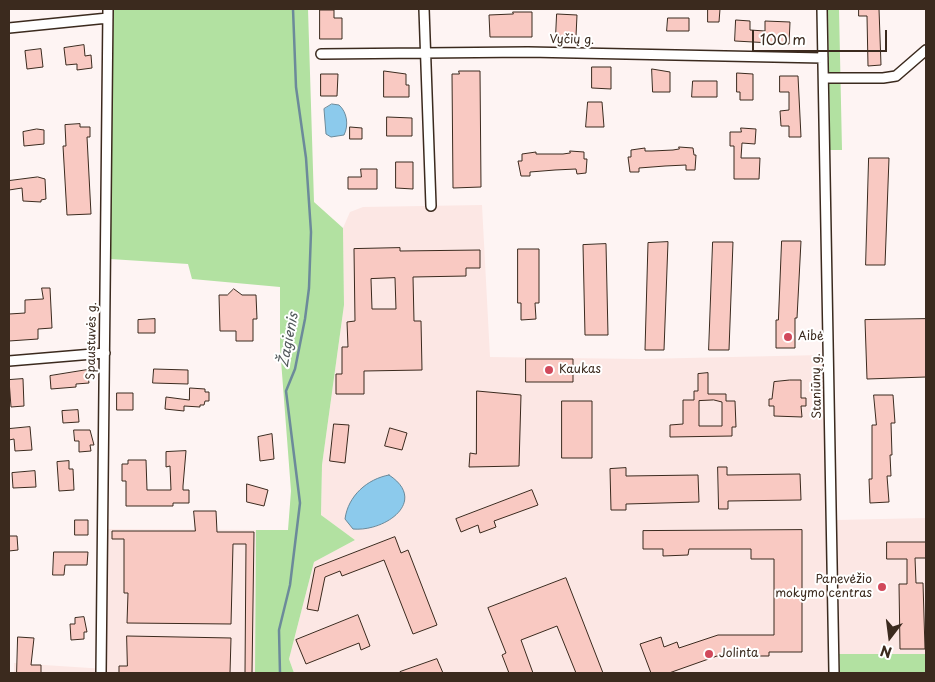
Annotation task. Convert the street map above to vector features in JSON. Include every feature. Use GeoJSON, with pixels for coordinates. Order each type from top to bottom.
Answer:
{"type":"FeatureCollection","features":[{"type":"Feature","properties":{"kind":"street"},"geometry":{"type":"LineString","coordinates":[[424,9],[431,206]]}},
{"type":"Feature","properties":{"kind":"street","name":"Staniūnų g."},"geometry":{"type":"LineString","coordinates":[[822,9],[834,673]]}},
{"type":"Feature","properties":{"kind":"street"},"geometry":{"type":"LineString","coordinates":[[9,28],[108,13]]}},
{"type":"Feature","properties":{"kind":"street","name":"Spaustuvės g."},"geometry":{"type":"LineString","coordinates":[[102,673],[108,13]]}},
{"type":"Feature","properties":{"kind":"street"},"geometry":{"type":"LineString","coordinates":[[824,78],[883,78],[896,76],[926,50]]}},
{"type":"Feature","properties":{"kind":"street","name":"Vyčių g."},"geometry":{"type":"LineString","coordinates":[[321,54],[528,52],[823,58]]}},
{"type":"Feature","properties":{"kind":"street"},"geometry":{"type":"LineString","coordinates":[[9,361],[105,353]]}},
{"type":"Feature","properties":{"kind":"shaded area"},"geometry":{"type":"Polygon","coordinates":[[[482,205],[490,357],[641,359],[823,355],[828,673],[294,673],[289,659],[314,562],[355,540],[321,515],[322,465],[344,305],[343,228],[350,212],[363,207],[482,205]]]}},
{"type":"Feature","properties":{"kind":"shaded area","name":"Panevėžio mokymo centras"},"geometry":{"type":"Polygon","coordinates":[[[926,518],[926,654],[839,654],[837,520],[926,518]]]}},
{"type":"Feature","properties":{"kind":"shaded area"},"geometry":{"type":"Polygon","coordinates":[[[107,529],[256,530],[255,673],[14,673],[14,663],[105,669],[107,529]]]}},
{"type":"Feature","properties":{"kind":"green space"},"geometry":{"type":"Polygon","coordinates":[[[113,9],[308,9],[314,202],[343,228],[344,305],[322,465],[321,515],[355,540],[314,562],[289,659],[294,673],[255,673],[256,530],[288,530],[291,491],[280,347],[280,287],[192,279],[188,264],[110,259],[113,9]]]}},
{"type":"Feature","properties":{"kind":"green space"},"geometry":{"type":"Polygon","coordinates":[[[828,9],[839,9],[842,150],[830,150],[828,9]]]}},
{"type":"Feature","properties":{"kind":"green space"},"geometry":{"type":"Polygon","coordinates":[[[839,654],[926,654],[926,673],[840,672],[839,654]]]}},
{"type":"Feature","properties":{"kind":"water"},"geometry":{"type":"Polygon","coordinates":[[[332,104],[339,105],[345,115],[347,123],[344,135],[331,137],[326,134],[324,109],[332,104]]]}},
{"type":"Feature","properties":{"kind":"water"},"geometry":{"type":"Polygon","coordinates":[[[389,475],[400,485],[405,495],[404,504],[398,513],[378,525],[365,529],[353,529],[345,519],[354,496],[373,480],[389,475]]]}},
{"type":"Feature","properties":{"kind":"building"},"geometry":{"type":"Polygon","coordinates":[[[708,9],[720,9],[719,22],[708,22],[708,9]]]}},
{"type":"Feature","properties":{"kind":"building"},"geometry":{"type":"Polygon","coordinates":[[[859,9],[879,9],[881,65],[868,66],[867,16],[859,16],[859,9]]]}},
{"type":"Feature","properties":{"kind":"building"},"geometry":{"type":"Polygon","coordinates":[[[320,10],[334,10],[334,18],[342,18],[342,39],[320,39],[320,10]]]}},
{"type":"Feature","properties":{"kind":"building"},"geometry":{"type":"Polygon","coordinates":[[[513,12],[532,12],[532,37],[490,37],[489,15],[513,14],[513,12]]]}},
{"type":"Feature","properties":{"kind":"building"},"geometry":{"type":"Polygon","coordinates":[[[557,14],[577,15],[576,36],[556,36],[557,14]]]}},
{"type":"Feature","properties":{"kind":"building"},"geometry":{"type":"Polygon","coordinates":[[[668,18],[689,18],[689,31],[667,31],[668,18]]]}},
{"type":"Feature","properties":{"kind":"building"},"geometry":{"type":"Polygon","coordinates":[[[736,20],[750,21],[750,30],[765,31],[765,21],[790,22],[789,44],[735,41],[736,20]]]}},
{"type":"Feature","properties":{"kind":"building"},"geometry":{"type":"Polygon","coordinates":[[[84,45],[85,56],[91,55],[92,68],[77,70],[77,64],[66,65],[64,48],[84,45]]]}},
{"type":"Feature","properties":{"kind":"building"},"geometry":{"type":"Polygon","coordinates":[[[41,49],[43,67],[27,69],[25,51],[41,49]]]}},
{"type":"Feature","properties":{"kind":"building"},"geometry":{"type":"Polygon","coordinates":[[[592,67],[611,67],[611,89],[592,88],[592,67]]]}},
{"type":"Feature","properties":{"kind":"building"},"geometry":{"type":"Polygon","coordinates":[[[652,69],[670,72],[670,92],[653,92],[652,69]]]}},
{"type":"Feature","properties":{"kind":"building"},"geometry":{"type":"Polygon","coordinates":[[[384,71],[406,74],[406,85],[409,85],[409,97],[384,97],[384,71]]]}},
{"type":"Feature","properties":{"kind":"building"},"geometry":{"type":"Polygon","coordinates":[[[459,71],[480,71],[481,187],[453,188],[452,74],[459,74],[459,71]]]}},
{"type":"Feature","properties":{"kind":"building"},"geometry":{"type":"Polygon","coordinates":[[[737,73],[753,74],[753,100],[740,100],[740,92],[737,92],[737,73]]]}},
{"type":"Feature","properties":{"kind":"building"},"geometry":{"type":"Polygon","coordinates":[[[321,74],[338,74],[337,96],[321,96],[321,74]]]}},
{"type":"Feature","properties":{"kind":"building"},"geometry":{"type":"Polygon","coordinates":[[[780,76],[798,76],[801,137],[789,137],[789,126],[781,126],[780,111],[789,110],[789,92],[780,92],[780,76]]]}},
{"type":"Feature","properties":{"kind":"building"},"geometry":{"type":"Polygon","coordinates":[[[693,81],[717,81],[717,97],[692,97],[693,81]]]}},
{"type":"Feature","properties":{"kind":"building"},"geometry":{"type":"Polygon","coordinates":[[[588,102],[602,102],[604,127],[586,127],[588,102]]]}},
{"type":"Feature","properties":{"kind":"building"},"geometry":{"type":"Polygon","coordinates":[[[387,117],[412,118],[412,136],[387,136],[387,117]]]}},
{"type":"Feature","properties":{"kind":"building"},"geometry":{"type":"Polygon","coordinates":[[[80,124],[80,127],[90,127],[90,137],[87,137],[91,214],[67,215],[63,146],[66,146],[65,125],[80,124]]]}},
{"type":"Feature","properties":{"kind":"building"},"geometry":{"type":"Polygon","coordinates":[[[350,127],[362,128],[362,139],[350,139],[350,127]]]}},
{"type":"Feature","properties":{"kind":"building"},"geometry":{"type":"Polygon","coordinates":[[[741,128],[756,129],[755,144],[742,143],[741,158],[760,158],[759,179],[734,179],[734,146],[730,146],[730,132],[741,132],[741,128]]]}},
{"type":"Feature","properties":{"kind":"building"},"geometry":{"type":"Polygon","coordinates":[[[37,129],[44,130],[44,144],[24,146],[23,132],[37,129]]]}},
{"type":"Feature","properties":{"kind":"building"},"geometry":{"type":"Polygon","coordinates":[[[679,147],[693,148],[694,155],[696,155],[695,170],[686,170],[686,165],[639,168],[639,172],[630,172],[628,157],[631,157],[631,150],[645,148],[645,151],[673,150],[679,149],[679,147]]]}},
{"type":"Feature","properties":{"kind":"building"},"geometry":{"type":"Polygon","coordinates":[[[570,151],[584,152],[584,159],[587,159],[586,173],[577,174],[576,169],[530,172],[530,176],[521,176],[518,161],[522,161],[522,154],[536,152],[536,154],[563,154],[570,153],[570,151]]]}},
{"type":"Feature","properties":{"kind":"building"},"geometry":{"type":"Polygon","coordinates":[[[869,158],[889,158],[885,265],[866,265],[869,158]]]}},
{"type":"Feature","properties":{"kind":"building"},"geometry":{"type":"Polygon","coordinates":[[[396,162],[413,162],[413,189],[396,188],[396,162]]]}},
{"type":"Feature","properties":{"kind":"building"},"geometry":{"type":"Polygon","coordinates":[[[361,169],[377,169],[377,189],[348,189],[348,177],[361,177],[361,169]]]}},
{"type":"Feature","properties":{"kind":"building"},"geometry":{"type":"Polygon","coordinates":[[[38,177],[45,179],[46,199],[41,200],[41,202],[23,201],[22,188],[9,190],[9,181],[38,177]]]}},
{"type":"Feature","properties":{"kind":"building"},"geometry":{"type":"Polygon","coordinates":[[[782,241],[801,241],[797,318],[795,318],[795,348],[776,348],[776,320],[778,320],[782,241]]]}},
{"type":"Feature","properties":{"kind":"building"},"geometry":{"type":"Polygon","coordinates":[[[668,242],[664,350],[645,350],[648,243],[668,242]]]}},
{"type":"Feature","properties":{"kind":"building"},"geometry":{"type":"Polygon","coordinates":[[[713,242],[733,242],[729,350],[709,350],[713,242]]]}},
{"type":"Feature","properties":{"kind":"building"},"geometry":{"type":"Polygon","coordinates":[[[606,244],[608,335],[585,335],[583,245],[606,244]]]}},
{"type":"Feature","properties":{"kind":"building"},"geometry":{"type":"Polygon","coordinates":[[[400,248],[400,251],[480,250],[480,268],[466,268],[466,276],[413,277],[414,321],[421,321],[422,370],[364,371],[364,394],[336,394],[336,374],[342,374],[342,347],[348,347],[347,322],[355,321],[354,249],[400,248]],[[395,278],[371,279],[372,309],[396,309],[395,278]]]}},
{"type":"Feature","properties":{"kind":"building"},"geometry":{"type":"Polygon","coordinates":[[[518,249],[539,249],[539,303],[535,303],[536,319],[521,320],[521,303],[518,303],[518,249]]]}},
{"type":"Feature","properties":{"kind":"building"},"geometry":{"type":"Polygon","coordinates":[[[42,288],[50,288],[52,328],[38,329],[38,339],[9,341],[9,314],[25,313],[25,300],[43,299],[42,288]]]}},
{"type":"Feature","properties":{"kind":"building"},"geometry":{"type":"Polygon","coordinates":[[[234,289],[242,295],[256,295],[257,319],[253,319],[253,341],[236,341],[236,331],[220,331],[219,295],[227,295],[234,289]]]}},
{"type":"Feature","properties":{"kind":"building"},"geometry":{"type":"Polygon","coordinates":[[[155,319],[155,333],[138,333],[138,320],[155,319]]]}},
{"type":"Feature","properties":{"kind":"building"},"geometry":{"type":"Polygon","coordinates":[[[926,319],[926,377],[867,379],[865,320],[926,319]]]}},
{"type":"Feature","properties":{"kind":"building"},"geometry":{"type":"Polygon","coordinates":[[[526,359],[573,359],[573,382],[526,382],[526,359]]]}},
{"type":"Feature","properties":{"kind":"building"},"geometry":{"type":"Polygon","coordinates":[[[154,369],[188,370],[188,384],[153,383],[154,369]]]}},
{"type":"Feature","properties":{"kind":"building"},"geometry":{"type":"Polygon","coordinates":[[[87,370],[89,383],[76,384],[76,387],[51,389],[50,376],[87,370]]]}},
{"type":"Feature","properties":{"kind":"building"},"geometry":{"type":"Polygon","coordinates":[[[708,373],[708,394],[726,394],[726,401],[735,401],[736,427],[732,427],[732,436],[670,437],[670,425],[683,424],[683,400],[694,400],[694,391],[698,391],[698,374],[708,373]],[[714,400],[699,401],[699,426],[722,426],[722,402],[714,400]]]}},
{"type":"Feature","properties":{"kind":"building"},"geometry":{"type":"Polygon","coordinates":[[[23,379],[24,406],[11,407],[9,380],[23,379]]]}},
{"type":"Feature","properties":{"kind":"building"},"geometry":{"type":"Polygon","coordinates":[[[801,380],[801,398],[806,398],[806,406],[801,406],[802,417],[774,416],[774,406],[769,406],[769,399],[772,399],[774,382],[801,380]]]}},
{"type":"Feature","properties":{"kind":"building"},"geometry":{"type":"Polygon","coordinates":[[[190,388],[205,389],[205,392],[209,392],[209,401],[205,401],[204,405],[200,405],[200,407],[184,406],[184,411],[165,409],[166,397],[189,400],[190,388]]]}},
{"type":"Feature","properties":{"kind":"building"},"geometry":{"type":"Polygon","coordinates":[[[477,391],[521,395],[519,466],[469,467],[470,453],[476,454],[477,391]]]}},
{"type":"Feature","properties":{"kind":"building"},"geometry":{"type":"Polygon","coordinates":[[[117,393],[133,393],[133,410],[117,410],[117,393]]]}},
{"type":"Feature","properties":{"kind":"building"},"geometry":{"type":"Polygon","coordinates":[[[874,395],[893,395],[895,423],[891,423],[891,476],[887,476],[889,502],[870,503],[869,479],[872,479],[872,425],[876,425],[874,395]]]}},
{"type":"Feature","properties":{"kind":"building"},"geometry":{"type":"Polygon","coordinates":[[[562,401],[592,401],[592,458],[562,458],[562,401]]]}},
{"type":"Feature","properties":{"kind":"building"},"geometry":{"type":"Polygon","coordinates":[[[78,410],[79,422],[63,423],[62,411],[78,410]]]}},
{"type":"Feature","properties":{"kind":"building"},"geometry":{"type":"Polygon","coordinates":[[[334,424],[349,425],[345,463],[330,461],[334,424]]]}},
{"type":"Feature","properties":{"kind":"building"},"geometry":{"type":"Polygon","coordinates":[[[30,427],[32,450],[15,451],[14,439],[9,440],[9,429],[30,427]]]}},
{"type":"Feature","properties":{"kind":"building"},"geometry":{"type":"Polygon","coordinates":[[[390,428],[407,433],[402,450],[385,446],[390,428]]]}},
{"type":"Feature","properties":{"kind":"building"},"geometry":{"type":"Polygon","coordinates":[[[74,430],[90,430],[94,445],[90,445],[91,451],[79,452],[79,441],[75,441],[74,430]]]}},
{"type":"Feature","properties":{"kind":"building"},"geometry":{"type":"Polygon","coordinates":[[[272,434],[274,459],[260,461],[258,437],[272,434]]]}},
{"type":"Feature","properties":{"kind":"building"},"geometry":{"type":"Polygon","coordinates":[[[186,451],[183,490],[189,490],[189,503],[173,503],[173,506],[126,506],[126,481],[122,481],[122,464],[128,464],[128,460],[146,460],[147,490],[171,490],[170,466],[166,467],[166,452],[186,451]]]}},
{"type":"Feature","properties":{"kind":"building"},"geometry":{"type":"Polygon","coordinates":[[[69,461],[69,469],[73,469],[74,490],[59,491],[57,462],[69,461]]]}},
{"type":"Feature","properties":{"kind":"building"},"geometry":{"type":"Polygon","coordinates":[[[718,467],[727,467],[727,475],[800,474],[801,500],[728,501],[728,509],[719,509],[718,467]]]}},
{"type":"Feature","properties":{"kind":"building"},"geometry":{"type":"Polygon","coordinates":[[[626,468],[626,476],[698,475],[699,502],[626,504],[626,510],[611,510],[610,469],[626,468]]]}},
{"type":"Feature","properties":{"kind":"building"},"geometry":{"type":"Polygon","coordinates":[[[35,471],[36,487],[13,488],[12,473],[35,471]]]}},
{"type":"Feature","properties":{"kind":"building"},"geometry":{"type":"Polygon","coordinates":[[[247,484],[268,490],[264,506],[247,502],[247,484]]]}},
{"type":"Feature","properties":{"kind":"building"},"geometry":{"type":"Polygon","coordinates":[[[532,490],[538,505],[494,521],[496,527],[480,533],[478,525],[461,532],[456,519],[532,490]]]}},
{"type":"Feature","properties":{"kind":"building"},"geometry":{"type":"Polygon","coordinates":[[[194,511],[216,511],[217,532],[254,532],[252,673],[245,673],[246,544],[233,544],[231,624],[127,623],[128,593],[124,593],[124,539],[112,539],[112,531],[195,531],[194,511]]]}},
{"type":"Feature","properties":{"kind":"building"},"geometry":{"type":"Polygon","coordinates":[[[75,520],[88,520],[88,535],[75,535],[75,520]]]}},
{"type":"Feature","properties":{"kind":"building"},"geometry":{"type":"Polygon","coordinates":[[[802,530],[802,652],[769,652],[769,656],[717,656],[669,673],[651,673],[640,644],[661,637],[664,647],[677,642],[679,648],[718,635],[774,635],[774,559],[751,559],[751,549],[689,549],[688,555],[663,556],[663,549],[643,549],[643,531],[802,530]]]}},
{"type":"Feature","properties":{"kind":"building"},"geometry":{"type":"Polygon","coordinates":[[[9,536],[17,536],[18,550],[9,551],[9,536]]]}},
{"type":"Feature","properties":{"kind":"building"},"geometry":{"type":"Polygon","coordinates":[[[395,537],[401,553],[408,550],[437,625],[413,634],[384,560],[342,576],[340,571],[325,577],[318,611],[307,609],[315,568],[395,537]]]}},
{"type":"Feature","properties":{"kind":"building"},"geometry":{"type":"Polygon","coordinates":[[[887,542],[926,542],[926,558],[915,558],[916,583],[923,583],[925,649],[900,649],[899,584],[907,584],[907,559],[887,559],[887,542]]]}},
{"type":"Feature","properties":{"kind":"building"},"geometry":{"type":"Polygon","coordinates":[[[54,552],[88,552],[87,565],[65,565],[64,575],[53,575],[54,552]]]}},
{"type":"Feature","properties":{"kind":"building"},"geometry":{"type":"Polygon","coordinates":[[[566,578],[603,673],[576,673],[557,626],[521,640],[533,673],[509,673],[502,655],[506,653],[488,608],[566,578]]]}},
{"type":"Feature","properties":{"kind":"building"},"geometry":{"type":"Polygon","coordinates":[[[358,615],[370,646],[361,650],[359,643],[306,664],[296,640],[358,615]]]}},
{"type":"Feature","properties":{"kind":"building"},"geometry":{"type":"Polygon","coordinates":[[[84,617],[87,632],[84,632],[84,639],[71,640],[70,624],[75,624],[75,618],[84,617]]]}},
{"type":"Feature","properties":{"kind":"building"},"geometry":{"type":"Polygon","coordinates":[[[127,636],[231,638],[230,673],[119,673],[119,666],[127,666],[127,636]]]}},
{"type":"Feature","properties":{"kind":"building"},"geometry":{"type":"Polygon","coordinates":[[[18,637],[34,638],[31,665],[41,665],[41,673],[17,673],[18,637]]]}},
{"type":"Feature","properties":{"kind":"building"},"geometry":{"type":"Polygon","coordinates":[[[437,659],[443,673],[400,673],[400,672],[437,659]]]}},
{"type":"Feature","properties":{"kind":"waterway","name":"Žagienis"},"geometry":{"type":"LineString","coordinates":[[280,673],[279,630],[290,585],[300,503],[286,391],[295,369],[305,319],[309,288],[311,232],[306,158],[296,87],[293,9]]}},
{"type":"Feature","properties":{"kind":"place","name":"Aibė"},"geometry":{"type":"Point","coordinates":[788,337]}},
{"type":"Feature","properties":{"kind":"place","name":"Kaukas"},"geometry":{"type":"Point","coordinates":[549,370]}},
{"type":"Feature","properties":{"kind":"place","name":"Panevėžio mokymo centras"},"geometry":{"type":"Point","coordinates":[882,587]}},
{"type":"Feature","properties":{"kind":"place","name":"Jolinta"},"geometry":{"type":"Point","coordinates":[709,654]}}]}
